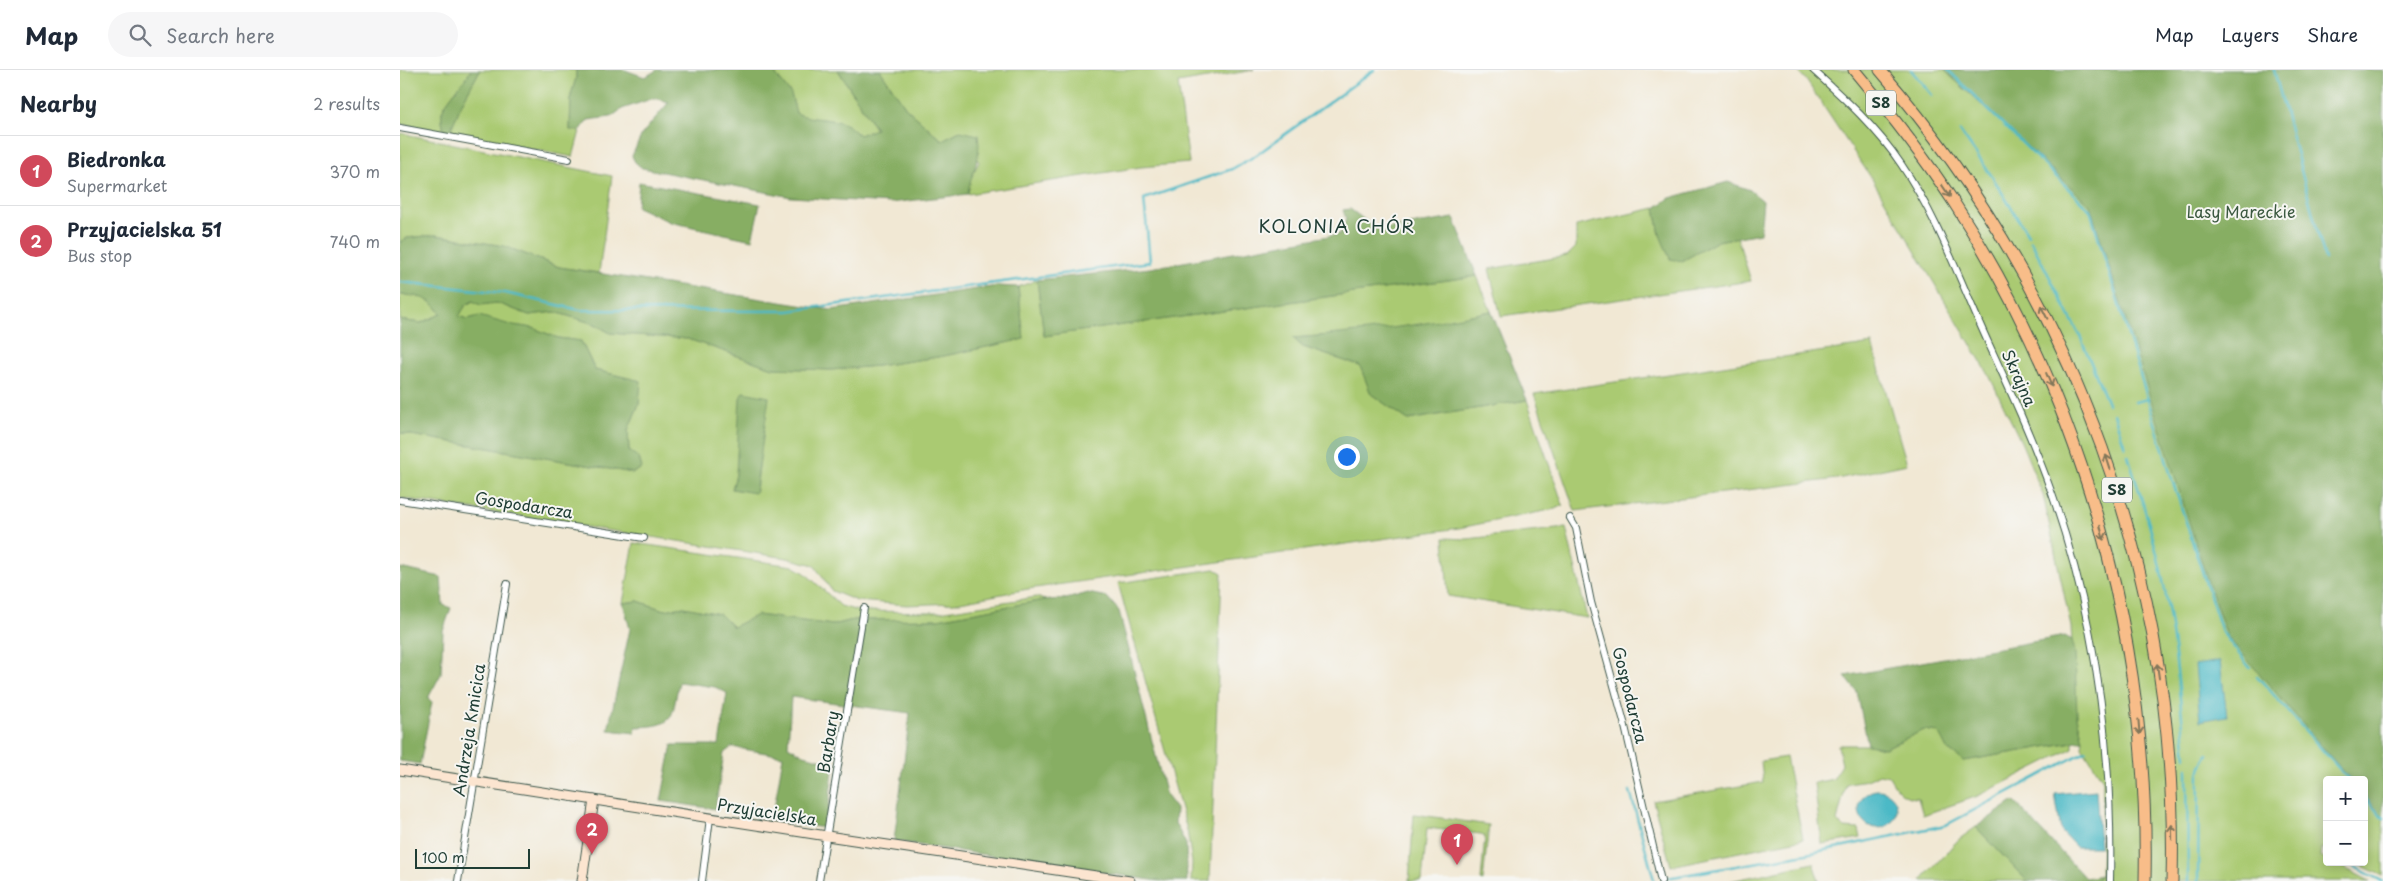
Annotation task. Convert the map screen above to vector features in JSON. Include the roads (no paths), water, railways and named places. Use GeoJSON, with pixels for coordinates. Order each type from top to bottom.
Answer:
{"type":"FeatureCollection","features":[{"type":"Feature","properties":{"kind":"highway","name":"S8"},"geometry":{"type":"LineString","coordinates":[[1854,70],[1908,136],[1953,201],[1986,255],[2028,335],[2058,402],[2099,521],[2121,610],[2136,702],[2144,783],[2145,881]]}},
{"type":"Feature","properties":{"kind":"highway","name":"S8"},"geometry":{"type":"LineString","coordinates":[[1880,70],[1936,138],[2004,239],[2050,324],[2081,392],[2120,500],[2142,583],[2162,697],[2170,783],[2172,881]]}},
{"type":"Feature","properties":{"kind":"street","name":"Skrajna"},"geometry":{"type":"LineString","coordinates":[[1813,70],[1858,112],[1902,164],[1928,208],[2014,399],[2051,490],[2080,588],[2095,660],[2111,812],[2110,881]]}},
{"type":"Feature","properties":{"kind":"street"},"geometry":{"type":"LineString","coordinates":[[400,128],[569,159]]}},
{"type":"Feature","properties":{"kind":"street","name":"Gospodarcza"},"geometry":{"type":"LineString","coordinates":[[400,500],[644,538]]}},
{"type":"Feature","properties":{"kind":"street","name":"Gospodarcza"},"geometry":{"type":"LineString","coordinates":[[1570,518],[1576,528],[1591,602],[1624,722],[1661,881]]}},
{"type":"Feature","properties":{"kind":"street","name":"Andrzeja Kmicica"},"geometry":{"type":"LineString","coordinates":[[458,881],[507,584]]}},
{"type":"Feature","properties":{"kind":"street","name":"Barbary"},"geometry":{"type":"LineString","coordinates":[[820,881],[864,608]]}},
{"type":"Feature","properties":{"kind":"street","name":"Przyjacielska"},"geometry":{"type":"LineString","coordinates":[[400,770],[1130,881]]}},
{"type":"Feature","properties":{"kind":"street"},"geometry":{"type":"LineString","coordinates":[[582,881],[594,800]]}},
{"type":"Feature","properties":{"kind":"street"},"geometry":{"type":"LineString","coordinates":[[702,881],[710,818]]}},
{"type":"Feature","properties":{"kind":"water"},"geometry":{"type":"Polygon","coordinates":[[[2220,661],[2227,716],[2200,721],[2195,665],[2220,661]]]}},
{"type":"Feature","properties":{"kind":"water"},"geometry":{"type":"Polygon","coordinates":[[[1878,790],[1891,796],[1897,809],[1891,822],[1878,828],[1865,822],[1859,809],[1865,796],[1878,790]]]}},
{"type":"Feature","properties":{"kind":"water"},"geometry":{"type":"Polygon","coordinates":[[[2096,790],[2100,847],[2076,847],[2061,831],[2055,794],[2096,790]]]}},
{"type":"Feature","properties":{"kind":"waterway"},"geometry":{"type":"LineString","coordinates":[[400,282],[505,293],[580,310],[788,311],[1150,262],[1144,199],[1232,169],[1255,156],[1374,70]]}},
{"type":"Feature","properties":{"kind":"waterway"},"geometry":{"type":"LineString","coordinates":[[1911,70],[1932,95]]}},
{"type":"Feature","properties":{"kind":"waterway"},"geometry":{"type":"LineString","coordinates":[[1948,70],[2090,210],[2171,476],[2222,632],[2250,668]]}},
{"type":"Feature","properties":{"kind":"waterway"},"geometry":{"type":"LineString","coordinates":[[2274,70],[2325,259]]}},
{"type":"Feature","properties":{"kind":"waterway"},"geometry":{"type":"LineString","coordinates":[[1960,131],[1993,178],[2028,235]]}},
{"type":"Feature","properties":{"kind":"waterway"},"geometry":{"type":"LineString","coordinates":[[2031,241],[2080,336],[2108,404]]}},
{"type":"Feature","properties":{"kind":"waterway"},"geometry":{"type":"LineString","coordinates":[[2135,402],[2148,399]]}},
{"type":"Feature","properties":{"kind":"waterway"},"geometry":{"type":"LineString","coordinates":[[2114,414],[2125,447]]}},
{"type":"Feature","properties":{"kind":"waterway"},"geometry":{"type":"LineString","coordinates":[[2128,455],[2152,534],[2166,598],[2175,651],[2186,757]]}},
{"type":"Feature","properties":{"kind":"waterway"},"geometry":{"type":"LineString","coordinates":[[2257,676],[2345,776]]}},
{"type":"Feature","properties":{"kind":"waterway"},"geometry":{"type":"LineString","coordinates":[[1667,878],[1806,854],[1946,825],[2086,751]]}},
{"type":"Feature","properties":{"kind":"waterway"},"geometry":{"type":"LineString","coordinates":[[2198,881],[2199,775],[2201,766],[2208,754]]}},
{"type":"Feature","properties":{"kind":"waterway"},"geometry":{"type":"LineString","coordinates":[[2187,768],[2188,881]]}},
{"type":"Feature","properties":{"kind":"waterway"},"geometry":{"type":"LineString","coordinates":[[1630,791],[1654,880]]}},
{"type":"Feature","properties":{"kind":"waterway"},"geometry":{"type":"LineString","coordinates":[[2368,801],[2383,818]]}},
{"type":"Feature","properties":{"kind":"waterway"},"geometry":{"type":"LineString","coordinates":[[2353,866],[2382,881]]}},
{"type":"Feature","properties":{"kind":"place","name":"Przyjacielska 51"},"geometry":{"type":"Point","coordinates":[592,854]}},
{"type":"Feature","properties":{"kind":"place","name":"Biedronka"},"geometry":{"type":"Point","coordinates":[1457,865]}},
{"type":"Feature","properties":{"kind":"district","name":"KOLONIA CHÓR"},"geometry":{"type":"Point","coordinates":[1337,227]}},
{"type":"Feature","properties":{"kind":"park label","name":"Lasy Mareckie"},"geometry":{"type":"Point","coordinates":[2241,212]}}]}
